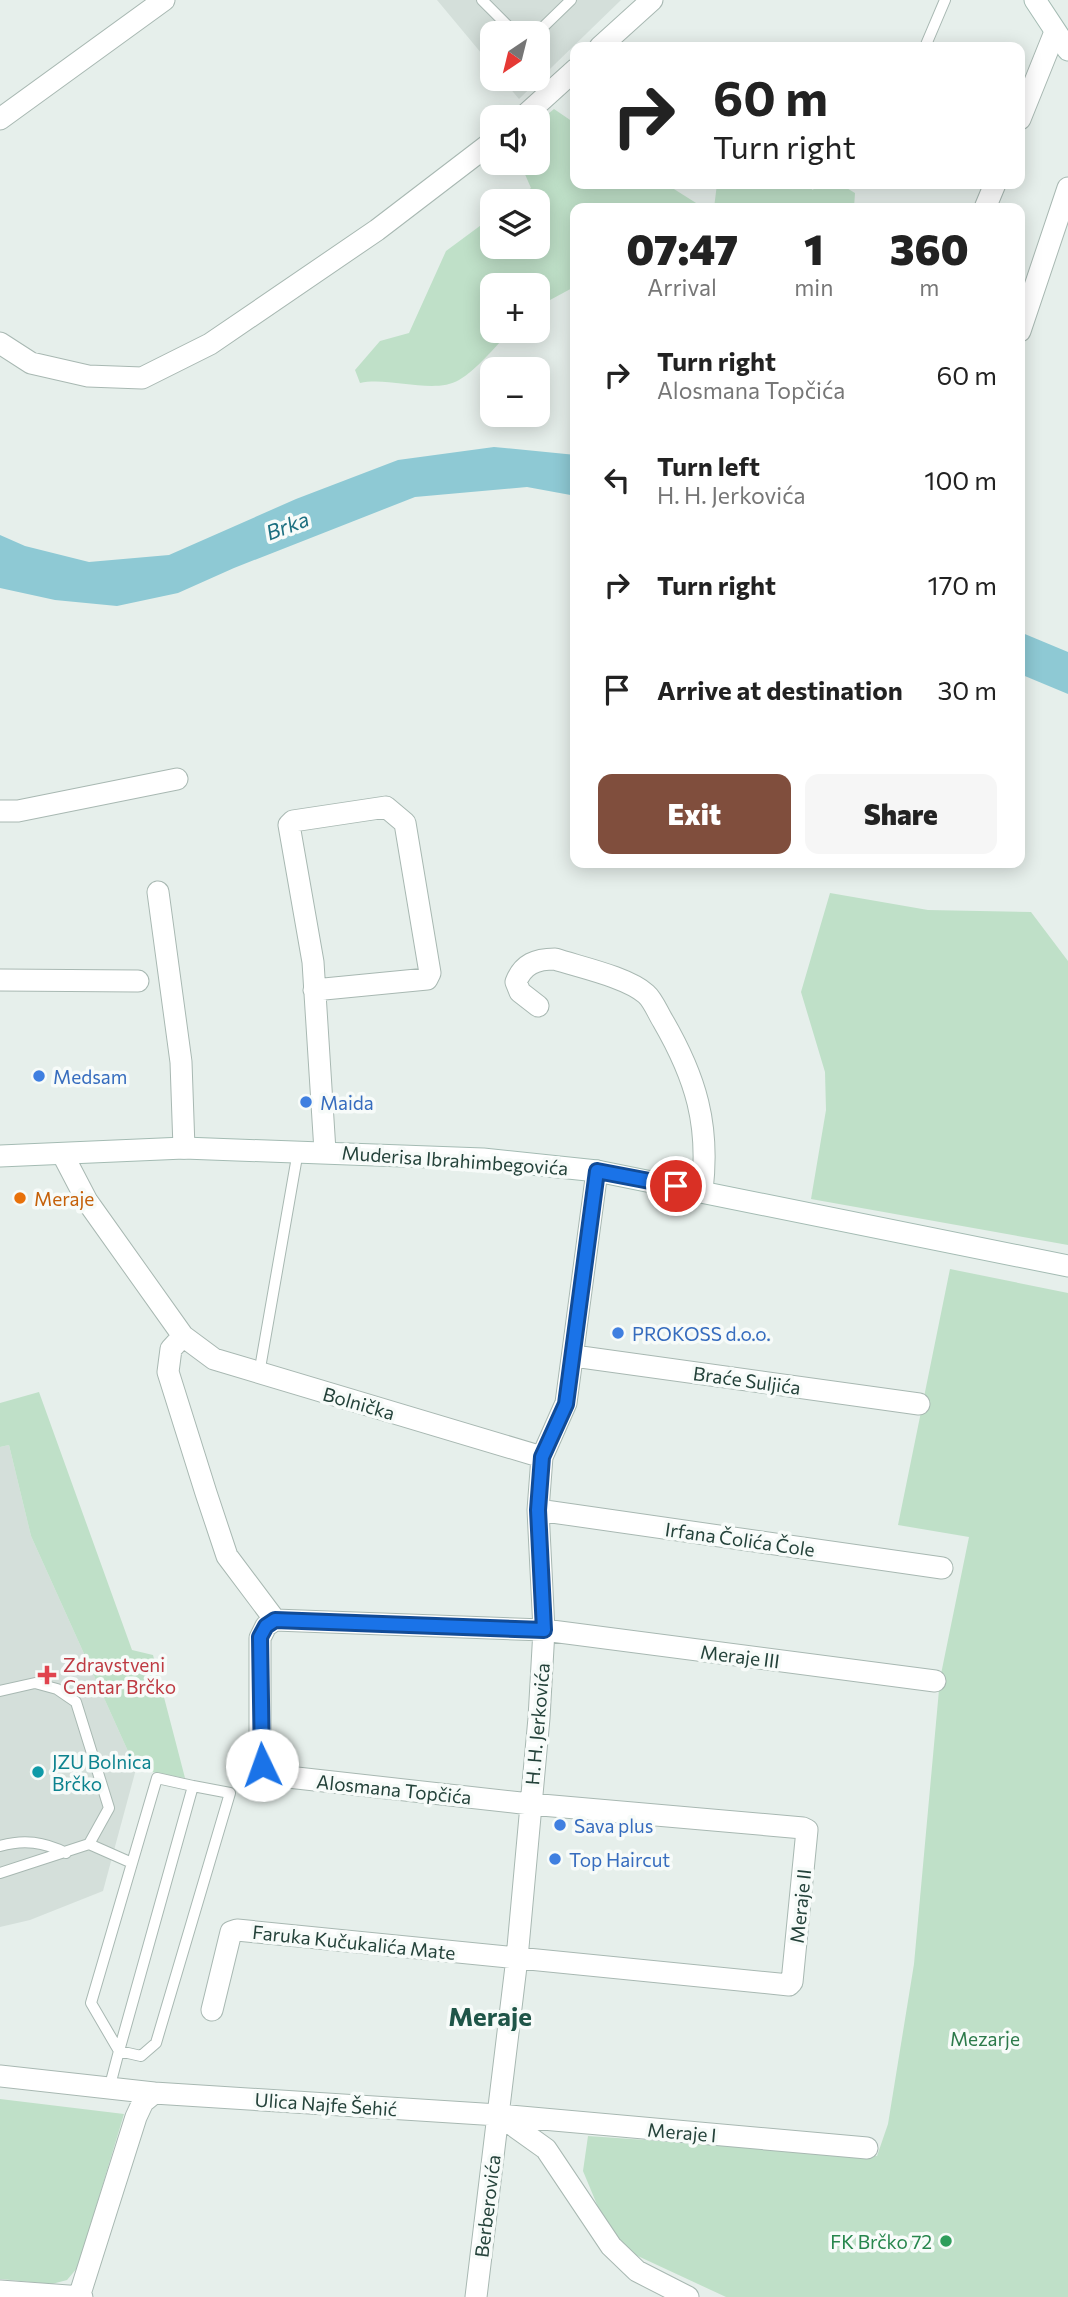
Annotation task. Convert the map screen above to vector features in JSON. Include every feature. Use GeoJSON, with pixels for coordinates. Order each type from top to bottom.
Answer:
{"type":"FeatureCollection","features":[{"type":"Feature","properties":{"kind":"street"},"geometry":{"type":"LineString","coordinates":[[0,102],[143,0]]}},
{"type":"Feature","properties":{"kind":"street"},"geometry":{"type":"LineString","coordinates":[[0,119],[164,0]]}},
{"type":"Feature","properties":{"kind":"street"},"geometry":{"type":"LineString","coordinates":[[606,42],[652,0]]}},
{"type":"Feature","properties":{"kind":"street"},"geometry":{"type":"LineString","coordinates":[[1035,0],[1068,50]]}},
{"type":"Feature","properties":{"kind":"street"},"geometry":{"type":"LineString","coordinates":[[1025,107],[1055,32]]}},
{"type":"Feature","properties":{"kind":"street"},"geometry":{"type":"LineString","coordinates":[[536,105],[570,74]]}},
{"type":"Feature","properties":{"kind":"street"},"geometry":{"type":"LineString","coordinates":[[0,343],[31,363],[88,376],[142,377],[221,336],[377,230],[480,151]]}},
{"type":"Feature","properties":{"kind":"street"},"geometry":{"type":"LineString","coordinates":[[1025,316],[1068,188]]}},
{"type":"Feature","properties":{"kind":"street"},"geometry":{"type":"LineString","coordinates":[[0,811],[18,811],[177,779]]}},
{"type":"Feature","properties":{"kind":"street"},"geometry":{"type":"LineString","coordinates":[[314,990],[427,979],[430,973],[405,823],[386,807],[293,821],[289,825],[310,934],[325,1151]]}},
{"type":"Feature","properties":{"kind":"street"},"geometry":{"type":"LineString","coordinates":[[158,892],[181,1062],[184,1148]]}},
{"type":"Feature","properties":{"kind":"street"},"geometry":{"type":"LineString","coordinates":[[538,1006],[520,992],[516,982],[520,971],[542,959],[555,959],[633,986],[647,994],[671,1035],[698,1094],[706,1159],[702,1191]]}},
{"type":"Feature","properties":{"kind":"street"},"geometry":{"type":"LineString","coordinates":[[0,980],[138,981]]}},
{"type":"Feature","properties":{"kind":"street","name":"Muderisa Ibrahimbegovića"},"geometry":{"type":"LineString","coordinates":[[0,1156],[184,1148],[325,1151],[483,1159],[597,1171],[1068,1266]]}},
{"type":"Feature","properties":{"kind":"street","name":"Bolnička"},"geometry":{"type":"LineString","coordinates":[[63,1155],[87,1201],[183,1336],[214,1359],[542,1457]]}},
{"type":"Feature","properties":{"kind":"street","name":"H. H. Jerkovića"},"geometry":{"type":"LineString","coordinates":[[498,2115],[517,1958],[544,1630],[538,1510],[542,1457],[566,1404],[597,1171]]}},
{"type":"Feature","properties":{"kind":"street"},"geometry":{"type":"LineString","coordinates":[[183,1336],[171,1349],[168,1371],[206,1493],[227,1556],[275,1620],[544,1630]]}},
{"type":"Feature","properties":{"kind":"street","name":"Braće Suljića"},"geometry":{"type":"LineString","coordinates":[[574,1356],[919,1404]]}},
{"type":"Feature","properties":{"kind":"street","name":"Irfana Čolića Čole"},"geometry":{"type":"LineString","coordinates":[[538,1510],[942,1568]]}},
{"type":"Feature","properties":{"kind":"street","name":"Alosmana Topčića"},"geometry":{"type":"LineString","coordinates":[[275,1620],[266,1626],[260,1637],[260,1755],[262,1765],[270,1775],[530,1804]]}},
{"type":"Feature","properties":{"kind":"street","name":"Meraje III"},"geometry":{"type":"LineString","coordinates":[[544,1630],[935,1681]]}},
{"type":"Feature","properties":{"kind":"street","name":"Meraje II"},"geometry":{"type":"LineString","coordinates":[[517,1958],[789,1985],[807,1830],[530,1804]]}},
{"type":"Feature","properties":{"kind":"street","name":"Faruka Kučukalića Mate"},"geometry":{"type":"LineString","coordinates":[[212,2010],[230,1932],[237,1930],[517,1958]]}},
{"type":"Feature","properties":{"kind":"street","name":"Ulica Najfe Šehić"},"geometry":{"type":"LineString","coordinates":[[0,2076],[154,2093],[498,2115]]}},
{"type":"Feature","properties":{"kind":"street"},"geometry":{"type":"LineString","coordinates":[[0,2291],[81,2297],[136,2117],[143,2102],[154,2093]]}},
{"type":"Feature","properties":{"kind":"street"},"geometry":{"type":"LineString","coordinates":[[498,2115],[546,2149],[611,2246],[637,2271],[688,2297]]}},
{"type":"Feature","properties":{"kind":"street","name":"Meraje I"},"geometry":{"type":"LineString","coordinates":[[498,2115],[867,2148]]}},
{"type":"Feature","properties":{"kind":"street","name":"Berberovića"},"geometry":{"type":"LineString","coordinates":[[476,2297],[498,2115]]}},
{"type":"Feature","properties":{"kind":"lane"},"geometry":{"type":"LineString","coordinates":[[482,0],[503,21]]}},
{"type":"Feature","properties":{"kind":"lane"},"geometry":{"type":"LineString","coordinates":[[549,21],[571,0]]}},
{"type":"Feature","properties":{"kind":"lane"},"geometry":{"type":"LineString","coordinates":[[927,42],[945,0]]}},
{"type":"Feature","properties":{"kind":"lane"},"geometry":{"type":"LineString","coordinates":[[258,1374],[298,1151]]}},
{"type":"Feature","properties":{"kind":"lane"},"geometry":{"type":"LineString","coordinates":[[0,1691],[35,1682],[57,1689],[76,1702],[108,1808],[89,1843],[0,1873]]}},
{"type":"Feature","properties":{"kind":"lane"},"geometry":{"type":"LineString","coordinates":[[157,1778],[193,1786],[230,1793],[156,2043],[141,2056],[119,2050],[92,2003],[157,1778]]}},
{"type":"Feature","properties":{"kind":"lane"},"geometry":{"type":"LineString","coordinates":[[108,2089],[193,1786]]}},
{"type":"Feature","properties":{"kind":"lane"},"geometry":{"type":"LineString","coordinates":[[0,1846],[16,1842],[34,1842],[65,1853]]}},
{"type":"Feature","properties":{"kind":"lane"},"geometry":{"type":"LineString","coordinates":[[89,1843],[132,1863]]}},
{"type":"Feature","properties":{"kind":"shaded area"},"geometry":{"type":"Polygon","coordinates":[[[437,0],[621,0],[578,42],[570,42],[570,50],[550,69],[550,21],[480,21],[480,52],[437,0]]]}},
{"type":"Feature","properties":{"kind":"shaded area"},"geometry":{"type":"Polygon","coordinates":[[[512,91],[527,91],[519,99],[512,91]]]}},
{"type":"Feature","properties":{"kind":"shaded area","name":"Zdravstveni Centar Brčko"},"geometry":{"type":"Polygon","coordinates":[[[9,1445],[31,1536],[136,1769],[103,1891],[30,1920],[0,1927],[0,1447],[9,1445]]]}},
{"type":"Feature","properties":{"kind":"green space"},"geometry":{"type":"Polygon","coordinates":[[[554,109],[570,120],[570,189],[674,189],[696,203],[570,203],[570,289],[550,300],[550,273],[480,273],[480,343],[499,343],[486,357],[480,357],[480,363],[473,370],[459,380],[437,386],[371,381],[360,383],[355,370],[380,341],[409,333],[446,251],[480,226],[480,259],[550,259],[550,189],[531,188],[525,175],[550,175],[550,112],[554,109]]]}},
{"type":"Feature","properties":{"kind":"green space"},"geometry":{"type":"Polygon","coordinates":[[[716,189],[848,189],[855,193],[854,203],[715,203],[716,189]]]}},
{"type":"Feature","properties":{"kind":"green space"},"geometry":{"type":"Polygon","coordinates":[[[830,893],[928,910],[1031,912],[1068,961],[1068,1245],[811,1199],[826,1110],[825,1072],[801,992],[830,893]]]}},
{"type":"Feature","properties":{"kind":"green space","name":"Mezarje"},"geometry":{"type":"Polygon","coordinates":[[[950,1269],[1068,1293],[1068,2297],[726,2297],[627,2251],[603,2219],[583,2171],[588,2136],[877,2156],[888,2124],[914,1964],[940,1679],[969,1537],[898,1525],[950,1269]]]}},
{"type":"Feature","properties":{"kind":"green space"},"geometry":{"type":"Polygon","coordinates":[[[39,1392],[132,1650],[153,1655],[185,1778],[136,1769],[31,1536],[9,1445],[0,1447],[0,1403],[39,1392]]]}},
{"type":"Feature","properties":{"kind":"green space"},"geometry":{"type":"Polygon","coordinates":[[[0,2099],[124,2114],[78,2267],[67,2280],[52,2284],[0,2279],[0,2099]]]}},
{"type":"Feature","properties":{"kind":"water","name":"Brka"},"geometry":{"type":"Polygon","coordinates":[[[494,447],[570,454],[570,495],[527,487],[415,497],[234,568],[178,593],[117,606],[55,600],[0,588],[0,535],[25,546],[89,562],[169,555],[296,499],[398,460],[494,447]]]}},
{"type":"Feature","properties":{"kind":"water"},"geometry":{"type":"Polygon","coordinates":[[[1025,634],[1068,652],[1068,694],[1025,676],[1025,634]]]}},
{"type":"Feature","properties":{"kind":"place","name":"Medsam"},"geometry":{"type":"Point","coordinates":[39,1076]}},
{"type":"Feature","properties":{"kind":"place","name":"Maida"},"geometry":{"type":"Point","coordinates":[306,1102]}},
{"type":"Feature","properties":{"kind":"place","name":"Meraje"},"geometry":{"type":"Point","coordinates":[20,1198]}},
{"type":"Feature","properties":{"kind":"place","name":"PROKOSS d.o.o."},"geometry":{"type":"Point","coordinates":[618,1333]}},
{"type":"Feature","properties":{"kind":"place","name":"Zdravstveni Centar Brčko"},"geometry":{"type":"Point","coordinates":[47,1675]}},
{"type":"Feature","properties":{"kind":"place","name":"JZU Bolnica Brčko"},"geometry":{"type":"Point","coordinates":[38,1772]}},
{"type":"Feature","properties":{"kind":"place","name":"Sava plus"},"geometry":{"type":"Point","coordinates":[560,1825]}},
{"type":"Feature","properties":{"kind":"place","name":"Top Haircut"},"geometry":{"type":"Point","coordinates":[555,1859]}},
{"type":"Feature","properties":{"kind":"place","name":"FK Brčko 72"},"geometry":{"type":"Point","coordinates":[946,2241]}},
{"type":"Feature","properties":{"kind":"district","name":"Meraje"},"geometry":{"type":"Point","coordinates":[490,2015]}},
{"type":"Feature","properties":{"kind":"route"},"geometry":{"type":"LineString","coordinates":[[262,1765],[260,1637],[266,1626],[275,1620],[544,1630],[538,1510],[542,1457],[566,1404],[597,1171],[676,1186]]}}]}
